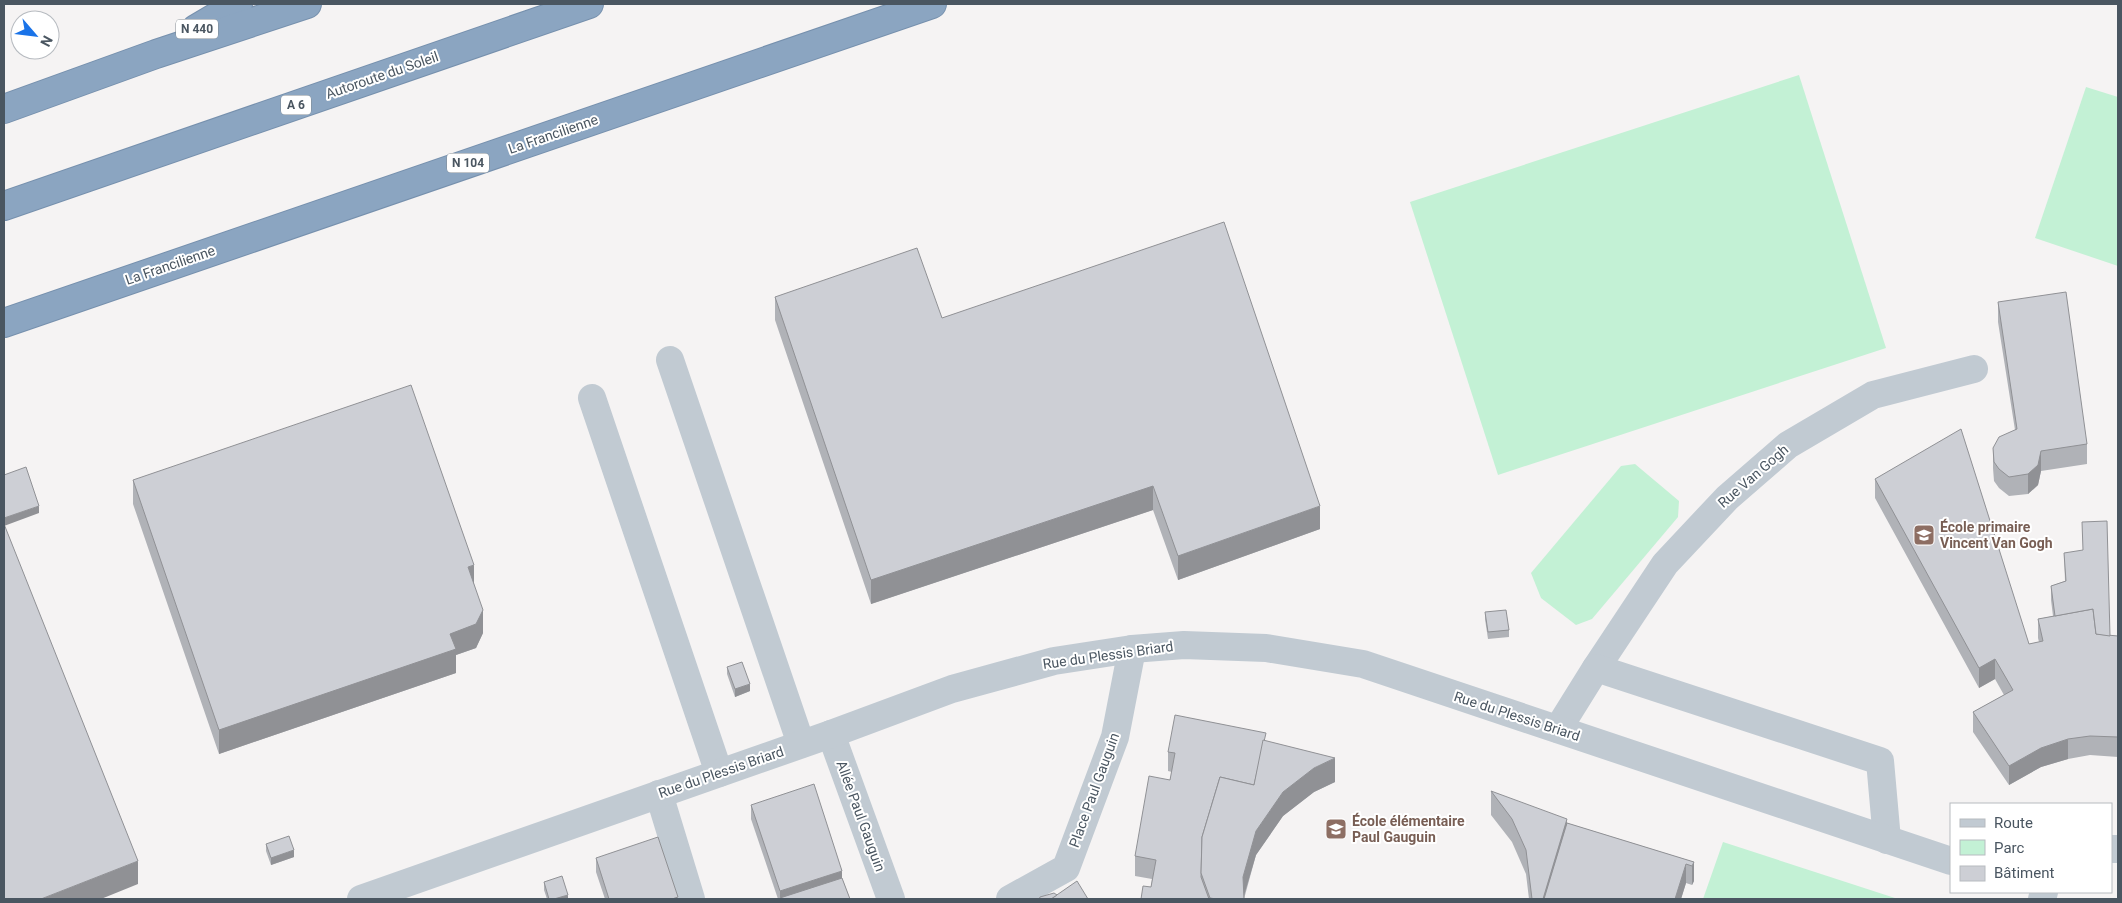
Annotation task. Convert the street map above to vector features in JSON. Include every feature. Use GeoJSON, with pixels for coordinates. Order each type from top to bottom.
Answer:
{"type":"FeatureCollection","features":[{"type":"Feature","properties":{"kind":"highway","name":"N 440"},"geometry":{"type":"LineString","coordinates":[[156,54],[238,4]]}},
{"type":"Feature","properties":{"kind":"highway"},"geometry":{"type":"LineString","coordinates":[[4,109],[156,54],[307,4]]}},
{"type":"Feature","properties":{"kind":"highway","name":"Autoroute du Soleil"},"geometry":{"type":"LineString","coordinates":[[4,206],[589,4]]}},
{"type":"Feature","properties":{"kind":"highway","name":"La Francilienne"},"geometry":{"type":"LineString","coordinates":[[4,323],[932,4]]}},
{"type":"Feature","properties":{"kind":"street"},"geometry":{"type":"LineString","coordinates":[[670,360],[801,744]]}},
{"type":"Feature","properties":{"kind":"street","name":"Rue Van Gogh"},"geometry":{"type":"LineString","coordinates":[[1558,729],[1665,564],[1727,498],[1788,445],[1873,395],[1974,369]]}},
{"type":"Feature","properties":{"kind":"street"},"geometry":{"type":"LineString","coordinates":[[592,398],[719,773]]}},
{"type":"Feature","properties":{"kind":"street","name":"Rue du Plessis Briard"},"geometry":{"type":"LineString","coordinates":[[361,899],[831,734],[952,689],[1054,661],[1132,649],[1184,645],[1266,648],[1363,664],[1950,861]]}},
{"type":"Feature","properties":{"kind":"street","name":"Place Paul Gauguin"},"geometry":{"type":"LineString","coordinates":[[1010,899],[1066,868],[1115,737],[1132,649]]}},
{"type":"Feature","properties":{"kind":"street"},"geometry":{"type":"LineString","coordinates":[[1596,668],[1880,760],[1886,840]]}},
{"type":"Feature","properties":{"kind":"street","name":"Allée Paul Gauguin"},"geometry":{"type":"LineString","coordinates":[[831,734],[891,899]]}},
{"type":"Feature","properties":{"kind":"street"},"geometry":{"type":"LineString","coordinates":[[659,794],[691,899]]}},
{"type":"Feature","properties":{"kind":"green space"},"geometry":{"type":"Polygon","coordinates":[[[1799,75],[1886,348],[1498,475],[1410,202],[1799,75]]]}},
{"type":"Feature","properties":{"kind":"green space"},"geometry":{"type":"Polygon","coordinates":[[[2086,87],[2118,97],[2118,266],[2035,238],[2086,87]]]}},
{"type":"Feature","properties":{"kind":"green space"},"geometry":{"type":"Polygon","coordinates":[[[1635,464],[1679,501],[1678,517],[1592,619],[1576,625],[1541,598],[1531,573],[1621,466],[1635,464]]]}},
{"type":"Feature","properties":{"kind":"green space"},"geometry":{"type":"Polygon","coordinates":[[[1723,842],[1898,899],[1703,899],[1723,842]]]}},
{"type":"Feature","properties":{"kind":"building"},"geometry":{"type":"Polygon","coordinates":[[[1224,222],[1320,506],[1178,556],[1153,486],[871,580],[775,297],[917,248],[942,318],[1224,222]]]}},
{"type":"Feature","properties":{"kind":"building"},"geometry":{"type":"Polygon","coordinates":[[[2066,292],[2087,444],[2041,451],[2038,465],[2028,474],[2009,477],[1994,462],[1993,448],[1999,437],[2017,429],[1998,302],[2066,292]]]}},
{"type":"Feature","properties":{"kind":"building"},"geometry":{"type":"Polygon","coordinates":[[[411,385],[474,565],[468,567],[483,610],[476,624],[450,634],[456,649],[219,730],[133,480],[411,385]]]}},
{"type":"Feature","properties":{"kind":"building"},"geometry":{"type":"Polygon","coordinates":[[[1961,429],[2029,644],[2043,641],[2038,619],[2093,609],[2096,634],[2118,636],[2118,737],[2090,736],[2068,739],[2041,748],[2009,766],[1973,712],[2013,690],[1995,659],[1979,668],[1875,479],[1961,429]]]}},
{"type":"Feature","properties":{"kind":"building"},"geometry":{"type":"Polygon","coordinates":[[[26,467],[39,506],[4,518],[4,475],[26,467]]]}},
{"type":"Feature","properties":{"kind":"building"},"geometry":{"type":"Polygon","coordinates":[[[2107,521],[2110,636],[2096,634],[2093,609],[2055,616],[2051,586],[2066,581],[2064,553],[2083,550],[2082,522],[2107,521]]]}},
{"type":"Feature","properties":{"kind":"building"},"geometry":{"type":"Polygon","coordinates":[[[4,524],[138,861],[41,899],[4,899],[4,524]]]}},
{"type":"Feature","properties":{"kind":"building"},"geometry":{"type":"Polygon","coordinates":[[[1506,610],[1509,630],[1488,632],[1485,612],[1506,610]]]}},
{"type":"Feature","properties":{"kind":"building"},"geometry":{"type":"Polygon","coordinates":[[[742,662],[750,684],[735,689],[727,667],[742,662]]]}},
{"type":"Feature","properties":{"kind":"building"},"geometry":{"type":"Polygon","coordinates":[[[1175,715],[1266,733],[1254,785],[1220,777],[1202,837],[1201,877],[1209,899],[1141,899],[1143,886],[1151,887],[1156,860],[1135,856],[1149,776],[1170,780],[1175,753],[1168,752],[1175,715]]]}},
{"type":"Feature","properties":{"kind":"building"},"geometry":{"type":"Polygon","coordinates":[[[1263,740],[1335,758],[1314,768],[1283,792],[1256,831],[1243,877],[1244,899],[1210,898],[1201,873],[1202,837],[1220,777],[1254,785],[1263,740]]]}},
{"type":"Feature","properties":{"kind":"building"},"geometry":{"type":"Polygon","coordinates":[[[814,784],[842,871],[780,891],[751,805],[814,784]]]}},
{"type":"Feature","properties":{"kind":"building"},"geometry":{"type":"Polygon","coordinates":[[[1491,791],[1567,819],[1543,899],[1532,899],[1526,850],[1512,819],[1491,791]]]}},
{"type":"Feature","properties":{"kind":"building"},"geometry":{"type":"Polygon","coordinates":[[[1567,823],[1694,862],[1692,866],[1686,864],[1675,899],[1544,899],[1567,823]]]}},
{"type":"Feature","properties":{"kind":"building"},"geometry":{"type":"Polygon","coordinates":[[[289,836],[294,850],[271,858],[266,844],[289,836]]]}},
{"type":"Feature","properties":{"kind":"building"},"geometry":{"type":"Polygon","coordinates":[[[658,837],[678,897],[672,899],[609,899],[596,858],[658,837]]]}},
{"type":"Feature","properties":{"kind":"building"},"geometry":{"type":"Polygon","coordinates":[[[562,876],[568,895],[549,899],[544,882],[562,876]]]}},
{"type":"Feature","properties":{"kind":"building"},"geometry":{"type":"Polygon","coordinates":[[[842,878],[850,899],[780,899],[780,898],[842,878]]]}},
{"type":"Feature","properties":{"kind":"building"},"geometry":{"type":"Polygon","coordinates":[[[1077,881],[1088,899],[1051,899],[1077,881]]]}},
{"type":"Feature","properties":{"kind":"building"},"geometry":{"type":"Polygon","coordinates":[[[1054,893],[1057,895],[1051,899],[1039,899],[1040,897],[1054,893]]]}},
{"type":"Feature","properties":{"kind":"place","name":"École primaire Vincent Van Gogh"},"geometry":{"type":"Point","coordinates":[1924,535]}},
{"type":"Feature","properties":{"kind":"place","name":"École élémentaire Paul Gauguin"},"geometry":{"type":"Point","coordinates":[1336,829]}}]}
